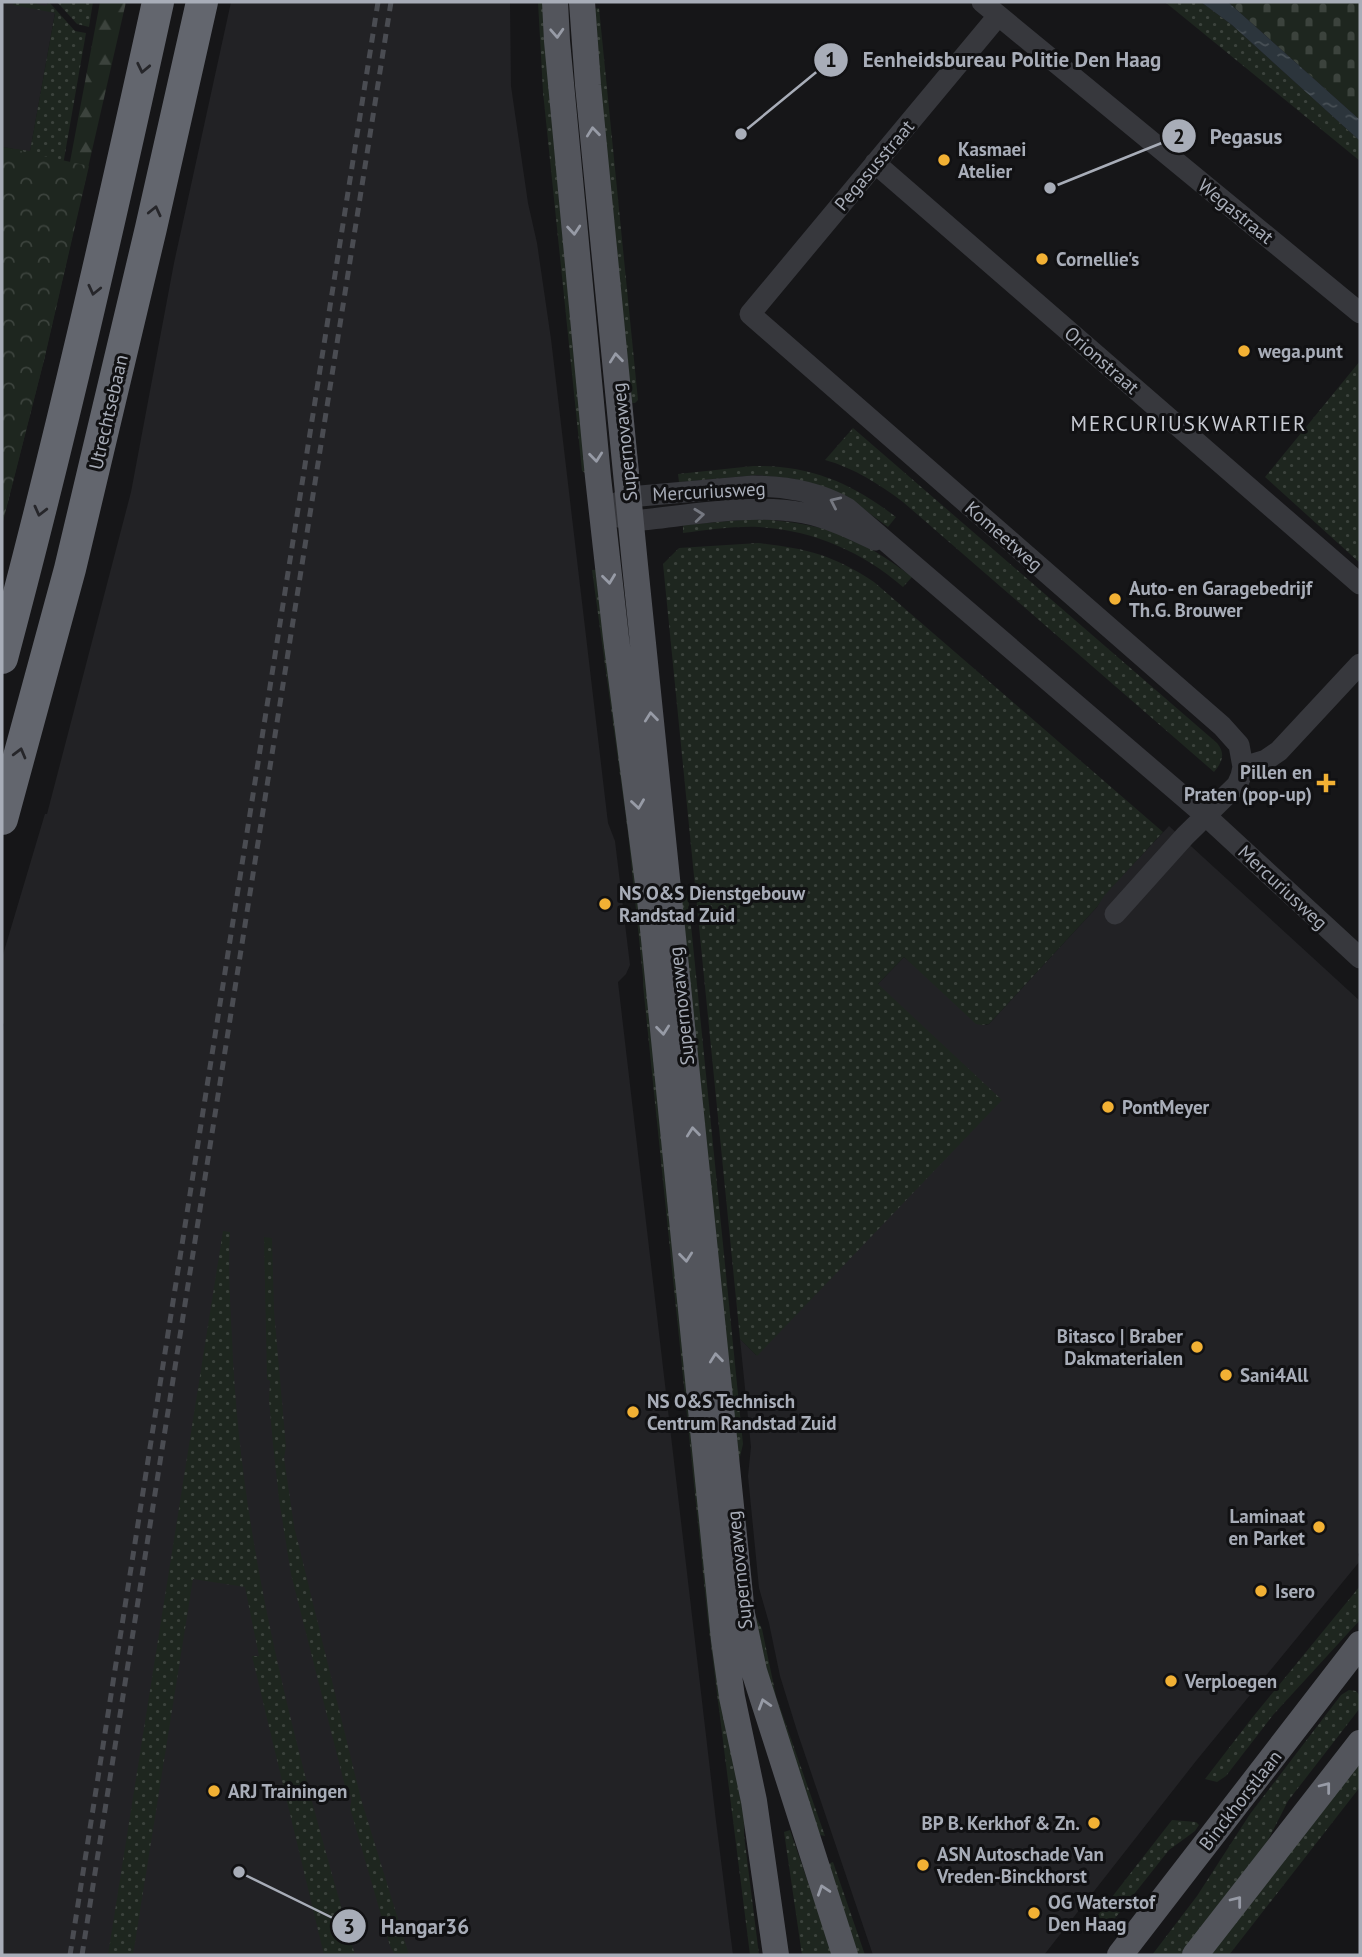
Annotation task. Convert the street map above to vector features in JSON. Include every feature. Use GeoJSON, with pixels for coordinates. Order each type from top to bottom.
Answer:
{"type":"FeatureCollection","features":[{"type":"Feature","properties":{"kind":"highway"},"geometry":{"type":"LineString","coordinates":[[2,658],[82,337],[158,2]]}},
{"type":"Feature","properties":{"kind":"highway","name":"Utrechtsebaan"},"geometry":{"type":"LineString","coordinates":[[2,819],[70,569],[202,2]]}},
{"type":"Feature","properties":{"kind":"main road","name":"Supernovaweg"},"geometry":{"type":"LineString","coordinates":[[555,2],[601,511],[650,899],[726,1651],[754,1801],[776,1955]]}},
{"type":"Feature","properties":{"kind":"main road","name":"Supernovaweg"},"geometry":{"type":"LineString","coordinates":[[582,2],[630,509],[744,1629],[780,1757],[845,1955]]}},
{"type":"Feature","properties":{"kind":"main road","name":"Binckhorstlaan"},"geometry":{"type":"LineString","coordinates":[[1120,1955],[1356,1660]]}},
{"type":"Feature","properties":{"kind":"main road"},"geometry":{"type":"LineString","coordinates":[[1195,1955],[1360,1743]]}},
{"type":"Feature","properties":{"kind":"street","name":"Pegasusstraat"},"geometry":{"type":"LineString","coordinates":[[750,314],[875,163],[990,9]]}},
{"type":"Feature","properties":{"kind":"street","name":"Wegastraat"},"geometry":{"type":"LineString","coordinates":[[990,9],[1360,313]]}},
{"type":"Feature","properties":{"kind":"street","name":"Orionstraat"},"geometry":{"type":"LineString","coordinates":[[875,163],[1360,584]]}},
{"type":"Feature","properties":{"kind":"street","name":"Komeetweg"},"geometry":{"type":"LineString","coordinates":[[750,314],[1229,732],[1239,745],[1242,767]]}},
{"type":"Feature","properties":{"kind":"street","name":"Mercuriusweg"},"geometry":{"type":"LineString","coordinates":[[601,511],[748,510],[814,515],[899,551],[1206,817],[1360,958]]}},
{"type":"Feature","properties":{"kind":"street"},"geometry":{"type":"LineString","coordinates":[[1115,914],[1185,836],[1237,785],[1242,767],[1266,760],[1279,751],[1360,664]]}},
{"type":"Feature","properties":{"kind":"shaded area"},"geometry":{"type":"Polygon","coordinates":[[[2,2],[46,2],[55,13],[30,152],[2,147],[2,2]]]}},
{"type":"Feature","properties":{"kind":"shaded area"},"geometry":{"type":"Polygon","coordinates":[[[231,2],[510,2],[511,86],[551,339],[608,823],[615,841],[630,965],[618,982],[733,1955],[2,1955],[2,958],[47,814],[131,492],[174,263],[231,2]]]}},
{"type":"Feature","properties":{"kind":"shaded area"},"geometry":{"type":"Polygon","coordinates":[[[1169,826],[1360,1001],[1360,1561],[1196,1761],[1044,1955],[873,1955],[798,1734],[780,1676],[759,1588],[748,1476],[751,1447],[740,1339],[756,1355],[878,984],[904,957],[986,1025],[989,1024],[1169,826]]]}},
{"type":"Feature","properties":{"kind":"green space"},"geometry":{"type":"Polygon","coordinates":[[[14,2],[37,2],[46,6],[49,2],[75,31],[86,33],[56,205],[2,147],[30,151],[55,13],[13,5],[14,2]]]}},
{"type":"Feature","properties":{"kind":"green space"},"geometry":{"type":"Polygon","coordinates":[[[57,2],[93,2],[89,27],[77,24],[57,2]]]}},
{"type":"Feature","properties":{"kind":"green space"},"geometry":{"type":"Polygon","coordinates":[[[100,2],[126,2],[44,360],[2,525],[100,2]]]}},
{"type":"Feature","properties":{"kind":"green space"},"geometry":{"type":"Polygon","coordinates":[[[538,2],[547,2],[587,474],[582,471],[543,92],[538,2]]]}},
{"type":"Feature","properties":{"kind":"green space"},"geometry":{"type":"Polygon","coordinates":[[[1165,2],[1201,2],[1232,25],[1360,141],[1360,161],[1165,2]]]}},
{"type":"Feature","properties":{"kind":"green space"},"geometry":{"type":"Polygon","coordinates":[[[1228,2],[1360,2],[1360,120],[1228,2]]]}},
{"type":"Feature","properties":{"kind":"green space"},"geometry":{"type":"Polygon","coordinates":[[[599,8],[638,400],[635,403],[628,403],[592,9],[599,8]]]}},
{"type":"Feature","properties":{"kind":"green space"},"geometry":{"type":"Polygon","coordinates":[[[2,147],[89,166],[2,525],[2,147]]]}},
{"type":"Feature","properties":{"kind":"green space"},"geometry":{"type":"Polygon","coordinates":[[[1360,361],[1360,563],[1265,477],[1360,361]]]}},
{"type":"Feature","properties":{"kind":"green space"},"geometry":{"type":"Polygon","coordinates":[[[853,428],[1217,743],[1222,758],[1214,772],[903,502],[866,477],[825,460],[853,428]]]}},
{"type":"Feature","properties":{"kind":"green space"},"geometry":{"type":"Polygon","coordinates":[[[753,466],[793,469],[829,478],[863,495],[896,517],[888,527],[858,505],[795,479],[758,475],[679,482],[678,474],[753,466]]]}},
{"type":"Feature","properties":{"kind":"green space"},"geometry":{"type":"Polygon","coordinates":[[[753,519],[799,523],[838,533],[874,551],[912,577],[903,587],[888,574],[854,553],[818,538],[779,529],[721,528],[683,533],[683,525],[753,519]]]}},
{"type":"Feature","properties":{"kind":"green space"},"geometry":{"type":"Polygon","coordinates":[[[758,543],[819,554],[846,565],[874,582],[1163,832],[989,1024],[976,1024],[904,957],[878,984],[1002,1100],[757,1356],[740,1339],[663,564],[679,548],[758,543]]]}},
{"type":"Feature","properties":{"kind":"green space"},"geometry":{"type":"Polygon","coordinates":[[[602,569],[745,1798],[744,1835],[759,1955],[750,1955],[708,1622],[628,833],[592,570],[602,569]]]}},
{"type":"Feature","properties":{"kind":"green space"},"geometry":{"type":"Polygon","coordinates":[[[679,895],[688,895],[743,1444],[736,1474],[679,895]]]}},
{"type":"Feature","properties":{"kind":"green space"},"geometry":{"type":"Polygon","coordinates":[[[223,1231],[230,1232],[230,1298],[237,1417],[259,1573],[312,1803],[355,1955],[324,1955],[252,1656],[259,1656],[245,1587],[193,1579],[133,1955],[108,1955],[223,1231]]]}},
{"type":"Feature","properties":{"kind":"green space"},"geometry":{"type":"Polygon","coordinates":[[[264,1237],[272,1238],[274,1311],[286,1447],[284,1458],[294,1526],[361,1799],[409,1955],[395,1955],[390,1946],[350,1808],[351,1798],[346,1790],[291,1574],[279,1499],[269,1400],[270,1381],[267,1379],[264,1237]]]}},
{"type":"Feature","properties":{"kind":"green space"},"geometry":{"type":"Polygon","coordinates":[[[1360,1586],[1360,1620],[1273,1715],[1226,1776],[1217,1782],[1205,1779],[1252,1718],[1360,1586]]]}},
{"type":"Feature","properties":{"kind":"green space"},"geometry":{"type":"Polygon","coordinates":[[[755,1615],[762,1629],[776,1696],[825,1836],[820,1835],[779,1736],[755,1615]]]}},
{"type":"Feature","properties":{"kind":"green space"},"geometry":{"type":"Polygon","coordinates":[[[1349,1690],[1356,1691],[1360,1696],[1360,1708],[1288,1801],[1263,1850],[1182,1955],[1152,1955],[1197,1896],[1250,1814],[1341,1695],[1349,1690]]]}},
{"type":"Feature","properties":{"kind":"green space"},"geometry":{"type":"Polygon","coordinates":[[[1360,1760],[1360,1787],[1229,1955],[1208,1955],[1360,1760]]]}},
{"type":"Feature","properties":{"kind":"green space"},"geometry":{"type":"Polygon","coordinates":[[[1172,1820],[1196,1822],[1199,1825],[1169,1850],[1112,1922],[1105,1930],[1100,1931],[1094,1920],[1172,1820]]]}},
{"type":"Feature","properties":{"kind":"green space"},"geometry":{"type":"Polygon","coordinates":[[[790,1830],[833,1955],[802,1955],[784,1832],[790,1830]]]}},
{"type":"Feature","properties":{"kind":"green space"},"geometry":{"type":"Polygon","coordinates":[[[833,1862],[865,1955],[854,1955],[824,1865],[833,1862]]]}},
{"type":"Feature","properties":{"kind":"water"},"geometry":{"type":"Polygon","coordinates":[[[1201,2],[1228,2],[1360,120],[1360,141],[1232,25],[1201,2]]]}},
{"type":"Feature","properties":{"kind":"railway"},"geometry":{"type":"LineString","coordinates":[[70,1955],[378,2]]}},
{"type":"Feature","properties":{"kind":"railway"},"geometry":{"type":"LineString","coordinates":[[82,1955],[391,2]]}},
{"type":"Feature","properties":{"kind":"place","name":"Eenheidsbureau Politie Den Haag"},"geometry":{"type":"Point","coordinates":[741,134]}},
{"type":"Feature","properties":{"kind":"place","name":"Kasmaei Atelier"},"geometry":{"type":"Point","coordinates":[944,160]}},
{"type":"Feature","properties":{"kind":"place","name":"Pegasus"},"geometry":{"type":"Point","coordinates":[1050,188]}},
{"type":"Feature","properties":{"kind":"place","name":"Cornellie's"},"geometry":{"type":"Point","coordinates":[1042,259]}},
{"type":"Feature","properties":{"kind":"place","name":"wega.punt"},"geometry":{"type":"Point","coordinates":[1244,351]}},
{"type":"Feature","properties":{"kind":"place","name":"Auto- en Garagebedrijf Th.G. Brouwer"},"geometry":{"type":"Point","coordinates":[1115,599]}},
{"type":"Feature","properties":{"kind":"place","name":"Pillen en Praten (pop-up)"},"geometry":{"type":"Point","coordinates":[1326,783]}},
{"type":"Feature","properties":{"kind":"place","name":"NS O&S Dienstgebouw Randstad Zuid"},"geometry":{"type":"Point","coordinates":[605,904]}},
{"type":"Feature","properties":{"kind":"place","name":"PontMeyer"},"geometry":{"type":"Point","coordinates":[1108,1107]}},
{"type":"Feature","properties":{"kind":"place","name":"Bitasco | Braber Dakmaterialen"},"geometry":{"type":"Point","coordinates":[1197,1347]}},
{"type":"Feature","properties":{"kind":"place","name":"Sani4All"},"geometry":{"type":"Point","coordinates":[1226,1375]}},
{"type":"Feature","properties":{"kind":"place","name":"NS O&S Technisch Centrum Randstad Zuid"},"geometry":{"type":"Point","coordinates":[633,1412]}},
{"type":"Feature","properties":{"kind":"place","name":"Laminaat en Parket"},"geometry":{"type":"Point","coordinates":[1319,1527]}},
{"type":"Feature","properties":{"kind":"place","name":"Isero"},"geometry":{"type":"Point","coordinates":[1261,1591]}},
{"type":"Feature","properties":{"kind":"place","name":"Verploegen"},"geometry":{"type":"Point","coordinates":[1171,1681]}},
{"type":"Feature","properties":{"kind":"place","name":"ARJ Trainingen"},"geometry":{"type":"Point","coordinates":[214,1791]}},
{"type":"Feature","properties":{"kind":"place","name":"BP B. Kerkhof & Zn."},"geometry":{"type":"Point","coordinates":[1094,1823]}},
{"type":"Feature","properties":{"kind":"place","name":"ASN Autoschade Van Vreden-Binckhorst"},"geometry":{"type":"Point","coordinates":[923,1865]}},
{"type":"Feature","properties":{"kind":"place","name":"Hangar36"},"geometry":{"type":"Point","coordinates":[239,1872]}},
{"type":"Feature","properties":{"kind":"place","name":"OG Waterstof Den Haag"},"geometry":{"type":"Point","coordinates":[1034,1913]}},
{"type":"Feature","properties":{"kind":"district","name":"MERCURIUSKWARTIER"},"geometry":{"type":"Point","coordinates":[1189,423]}}]}
